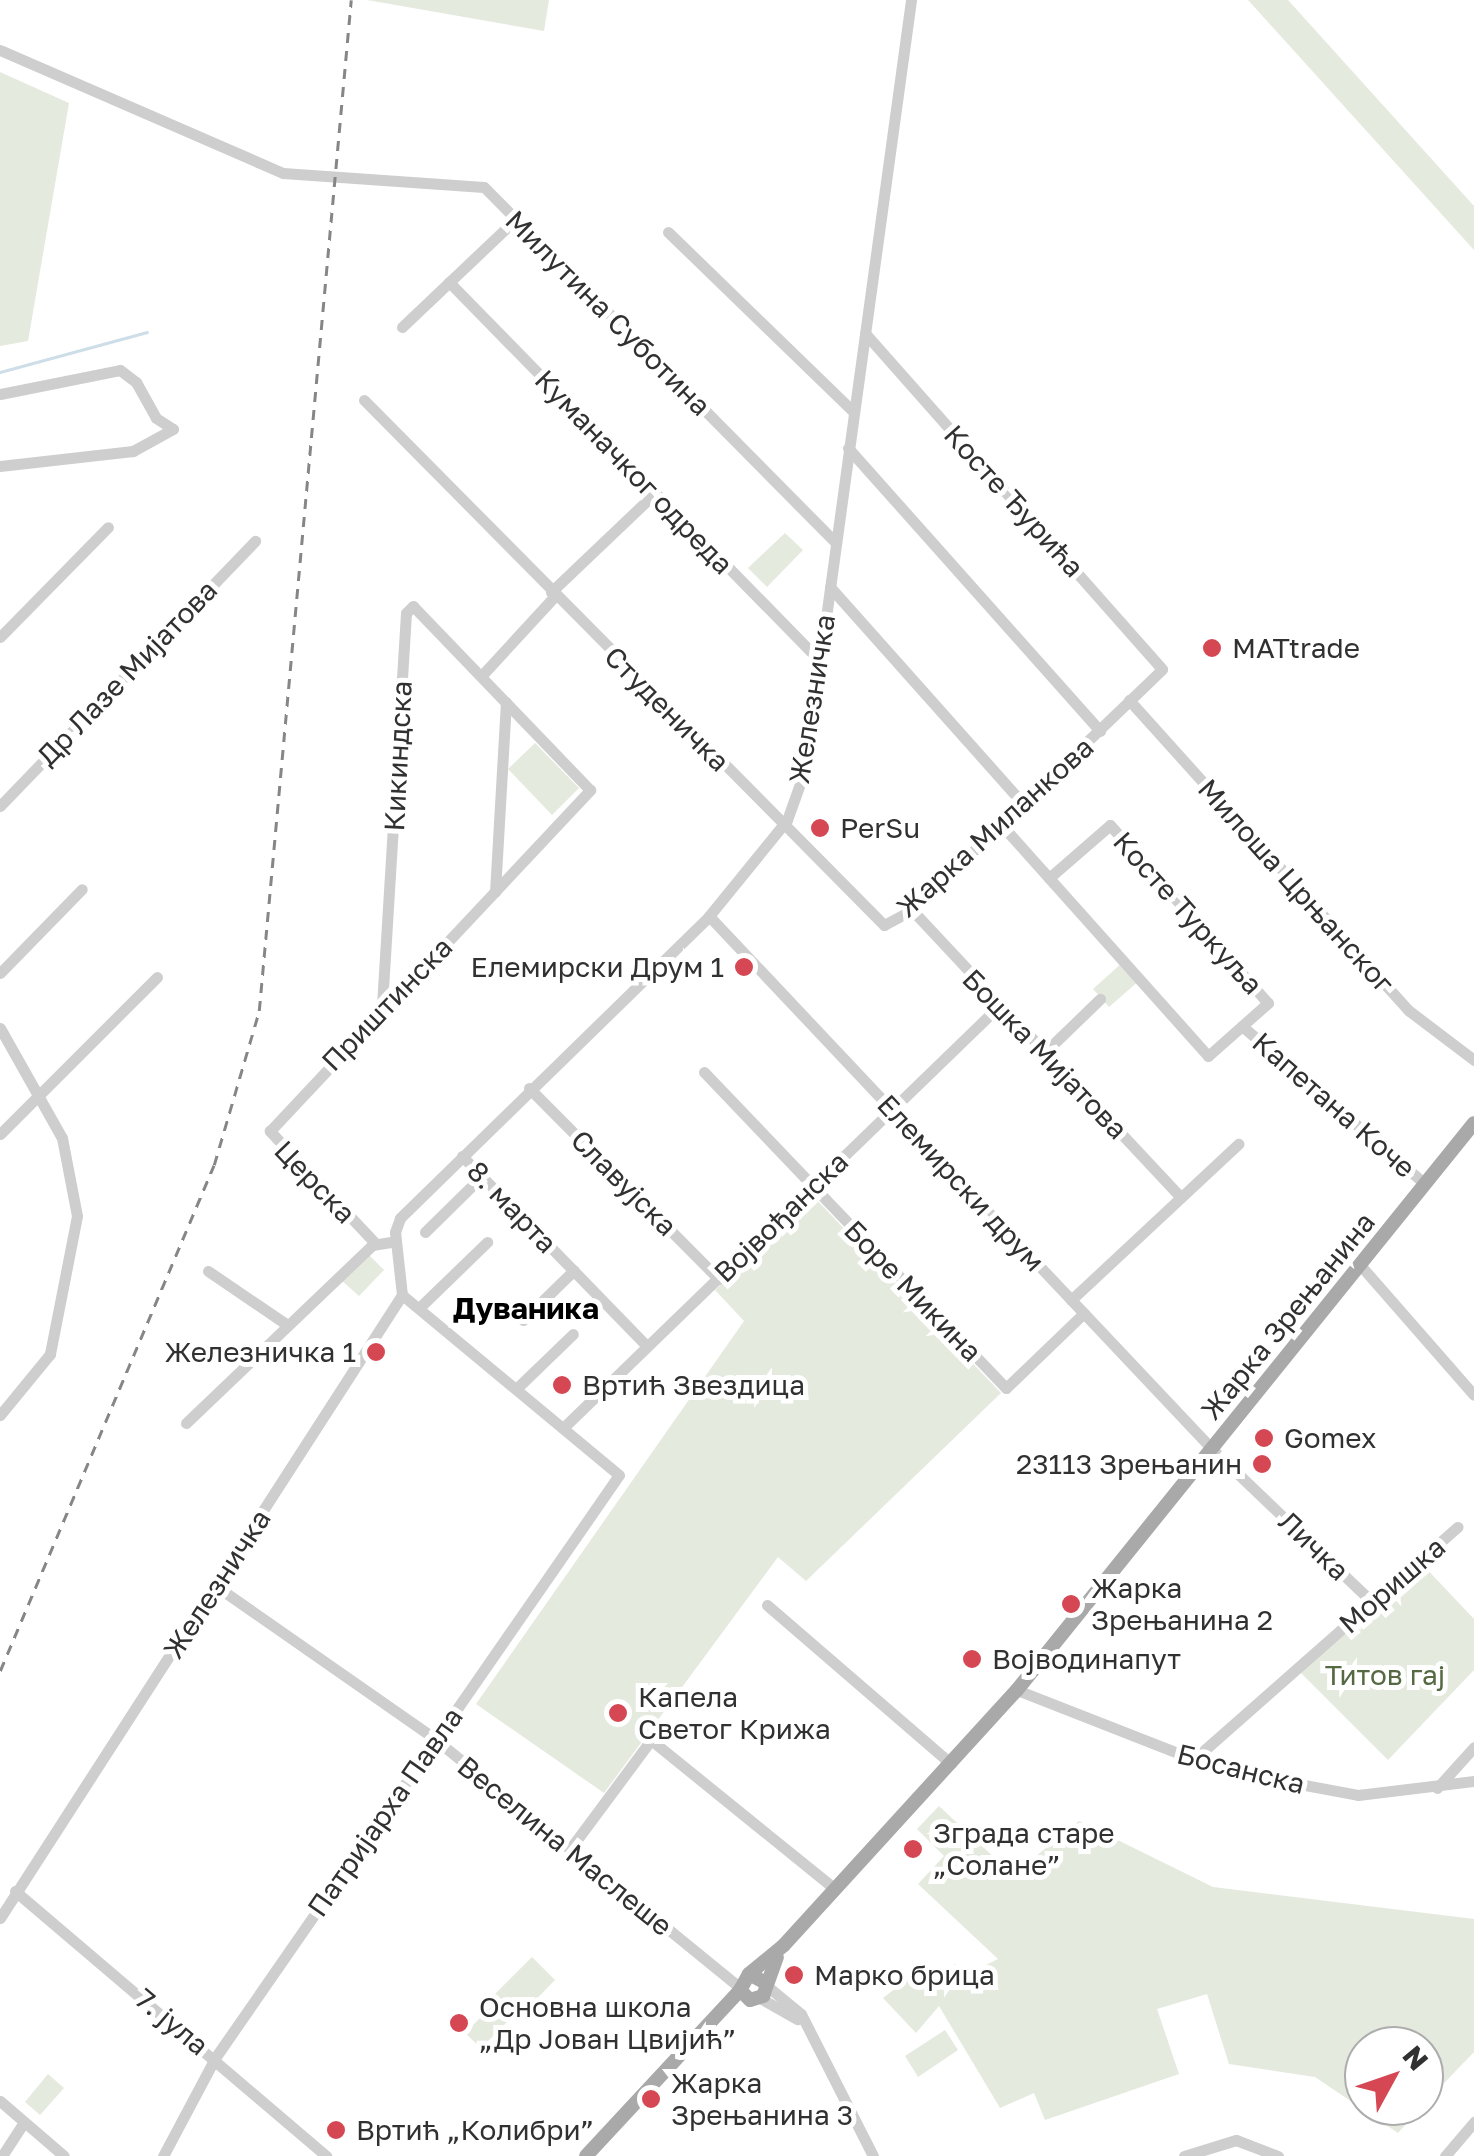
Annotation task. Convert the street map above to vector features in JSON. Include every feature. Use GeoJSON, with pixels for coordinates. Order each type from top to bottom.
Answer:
{"type":"FeatureCollection","features":[{"type":"Feature","properties":{"kind":"main road","name":"Жарка Зрењанина"},"geometry":{"type":"LineString","coordinates":[[586,2156],[718,2018],[743,1982],[784,1945],[1018,1690],[1474,1124]]}},
{"type":"Feature","properties":{"kind":"main road","name":"Жарка Зрењанина"},"geometry":{"type":"LineString","coordinates":[[718,2018],[762,1992],[784,1945]]}},
{"type":"Feature","properties":{"kind":"main road"},"geometry":{"type":"LineString","coordinates":[[743,1982],[762,1992]]}},
{"type":"Feature","properties":{"kind":"main road"},"geometry":{"type":"LineString","coordinates":[[743,1982],[762,1992]]}},
{"type":"Feature","properties":{"kind":"street","name":"Железничка"},"geometry":{"type":"LineString","coordinates":[[396,1241],[404,1213],[708,916],[784,826],[802,778],[820,661],[911,0]]}},
{"type":"Feature","properties":{"kind":"street","name":"Милутина Суботина"},"geometry":{"type":"LineString","coordinates":[[0,50],[283,173],[475,184],[516,219],[836,543]]}},
{"type":"Feature","properties":{"kind":"street"},"geometry":{"type":"LineString","coordinates":[[402,327],[516,219]]}},
{"type":"Feature","properties":{"kind":"street"},"geometry":{"type":"LineString","coordinates":[[668,232],[853,410]]}},
{"type":"Feature","properties":{"kind":"street","name":"Куманачког одреда"},"geometry":{"type":"LineString","coordinates":[[449,282],[820,661]]}},
{"type":"Feature","properties":{"kind":"street","name":"Косте Ђурића"},"geometry":{"type":"LineString","coordinates":[[865,333],[1162,668]]}},
{"type":"Feature","properties":{"kind":"street"},"geometry":{"type":"LineString","coordinates":[[0,394],[120,370],[136,382],[156,418],[174,429],[133,451],[0,466]]}},
{"type":"Feature","properties":{"kind":"street","name":"Студеничка"},"geometry":{"type":"LineString","coordinates":[[364,400],[784,826]]}},
{"type":"Feature","properties":{"kind":"street"},"geometry":{"type":"LineString","coordinates":[[848,448],[1100,731]]}},
{"type":"Feature","properties":{"kind":"street"},"geometry":{"type":"LineString","coordinates":[[484,673],[552,594],[655,493]]}},
{"type":"Feature","properties":{"kind":"street"},"geometry":{"type":"LineString","coordinates":[[0,637],[108,526]]}},
{"type":"Feature","properties":{"kind":"street","name":"Др Лазе Мијатова"},"geometry":{"type":"LineString","coordinates":[[0,806],[255,541]]}},
{"type":"Feature","properties":{"kind":"street"},"geometry":{"type":"LineString","coordinates":[[830,586],[1021,801]]}},
{"type":"Feature","properties":{"kind":"street","name":"Кикиндска"},"geometry":{"type":"LineString","coordinates":[[382,1008],[408,610],[416,607],[484,673]]}},
{"type":"Feature","properties":{"kind":"street","name":"Жарка Миланкова"},"geometry":{"type":"LineString","coordinates":[[784,826],[880,925],[912,910],[998,821],[1100,731],[1162,668]]}},
{"type":"Feature","properties":{"kind":"street","name":"Приштинска"},"geometry":{"type":"LineString","coordinates":[[280,1117],[590,790],[506,702],[484,673]]}},
{"type":"Feature","properties":{"kind":"street","name":"Милоша Црњанског"},"geometry":{"type":"LineString","coordinates":[[1129,700],[1408,1010],[1474,1060]]}},
{"type":"Feature","properties":{"kind":"street"},"geometry":{"type":"LineString","coordinates":[[495,892],[506,702]]}},
{"type":"Feature","properties":{"kind":"street","name":"Косте Туркуља"},"geometry":{"type":"LineString","coordinates":[[998,821],[1208,1056],[1268,1003],[1110,825],[1049,878]]}},
{"type":"Feature","properties":{"kind":"street"},"geometry":{"type":"LineString","coordinates":[[0,973],[82,889]]}},
{"type":"Feature","properties":{"kind":"street","name":"Бошка Мијатова"},"geometry":{"type":"LineString","coordinates":[[912,910],[1181,1197]]}},
{"type":"Feature","properties":{"kind":"street","name":"Елемирски друм"},"geometry":{"type":"LineString","coordinates":[[708,916],[1212,1450]]}},
{"type":"Feature","properties":{"kind":"street"},"geometry":{"type":"LineString","coordinates":[[0,1134],[158,977]]}},
{"type":"Feature","properties":{"kind":"street"},"geometry":{"type":"LineString","coordinates":[[1044,1053],[1100,1000]]}},
{"type":"Feature","properties":{"kind":"street","name":"Војвођанска"},"geometry":{"type":"LineString","coordinates":[[562,1428],[999,1006]]}},
{"type":"Feature","properties":{"kind":"street","name":"Капетана Коче"},"geometry":{"type":"LineString","coordinates":[[1242,1026],[1425,1184]]}},
{"type":"Feature","properties":{"kind":"street"},"geometry":{"type":"LineString","coordinates":[[0,1028],[41,1092],[70,1164],[76,1228],[50,1354],[0,1415]]}},
{"type":"Feature","properties":{"kind":"street","name":"Боре Микина"},"geometry":{"type":"LineString","coordinates":[[704,1072],[1006,1388],[1084,1313]]}},
{"type":"Feature","properties":{"kind":"street","name":"Славујска"},"geometry":{"type":"LineString","coordinates":[[529,1088],[719,1278]]}},
{"type":"Feature","properties":{"kind":"street","name":"Церска"},"geometry":{"type":"LineString","coordinates":[[280,1117],[270,1131],[274,1143],[375,1243]]}},
{"type":"Feature","properties":{"kind":"street"},"geometry":{"type":"LineString","coordinates":[[1072,1300],[1238,1144]]}},
{"type":"Feature","properties":{"kind":"street","name":"8. марта"},"geometry":{"type":"LineString","coordinates":[[462,1156],[646,1345]]}},
{"type":"Feature","properties":{"kind":"street"},"geometry":{"type":"LineString","coordinates":[[425,1232],[482,1176]]}},
{"type":"Feature","properties":{"kind":"street"},"geometry":{"type":"LineString","coordinates":[[186,1423],[375,1243],[396,1241],[402,1295],[562,1428]]}},
{"type":"Feature","properties":{"kind":"street"},"geometry":{"type":"LineString","coordinates":[[419,1308],[487,1242]]}},
{"type":"Feature","properties":{"kind":"street"},"geometry":{"type":"LineString","coordinates":[[1361,1266],[1474,1394]]}},
{"type":"Feature","properties":{"kind":"street"},"geometry":{"type":"LineString","coordinates":[[522,1320],[574,1270]]}},
{"type":"Feature","properties":{"kind":"street"},"geometry":{"type":"LineString","coordinates":[[208,1271],[286,1324]]}},
{"type":"Feature","properties":{"kind":"street","name":"Железничка"},"geometry":{"type":"LineString","coordinates":[[0,1918],[402,1295]]}},
{"type":"Feature","properties":{"kind":"street"},"geometry":{"type":"LineString","coordinates":[[516,1389],[573,1334]]}},
{"type":"Feature","properties":{"kind":"street","name":"Патријарха Павла"},"geometry":{"type":"LineString","coordinates":[[163,2156],[215,2058],[619,1475],[562,1428]]}},
{"type":"Feature","properties":{"kind":"street","name":"Личка"},"geometry":{"type":"LineString","coordinates":[[1212,1450],[1372,1602]]}},
{"type":"Feature","properties":{"kind":"street","name":"Моришка"},"geometry":{"type":"LineString","coordinates":[[1192,1761],[1457,1527]]}},
{"type":"Feature","properties":{"kind":"street","name":"Веселина Маслеше"},"geometry":{"type":"LineString","coordinates":[[216,1586],[435,1739],[717,1970],[743,1982]]}},
{"type":"Feature","properties":{"kind":"street"},"geometry":{"type":"LineString","coordinates":[[767,1605],[951,1764]]}},
{"type":"Feature","properties":{"kind":"street","name":"Босанска"},"geometry":{"type":"LineString","coordinates":[[1018,1690],[1192,1761],[1358,1795],[1474,1782]]}},
{"type":"Feature","properties":{"kind":"street"},"geometry":{"type":"LineString","coordinates":[[570,1849],[651,1740],[836,1889]]}},
{"type":"Feature","properties":{"kind":"street"},"geometry":{"type":"LineString","coordinates":[[1437,1788],[1474,1748]]}},
{"type":"Feature","properties":{"kind":"street","name":"7. јула"},"geometry":{"type":"LineString","coordinates":[[15,1890],[326,2156]]}},
{"type":"Feature","properties":{"kind":"street"},"geometry":{"type":"LineString","coordinates":[[762,1992],[804,2024],[874,2156]]}},
{"type":"Feature","properties":{"kind":"street"},"geometry":{"type":"LineString","coordinates":[[0,2101],[64,2156]]}},
{"type":"Feature","properties":{"kind":"street"},"geometry":{"type":"LineString","coordinates":[[2,2156],[24,2122]]}},
{"type":"Feature","properties":{"kind":"street"},"geometry":{"type":"LineString","coordinates":[[1445,2156],[1474,2122]]}},
{"type":"Feature","properties":{"kind":"street"},"geometry":{"type":"LineString","coordinates":[[1184,2156],[1236,2140],[1278,2156]]}},
{"type":"Feature","properties":{"kind":"green space"},"geometry":{"type":"Polygon","coordinates":[[[367,0],[549,0],[544,31],[367,0]]]}},
{"type":"Feature","properties":{"kind":"green space"},"geometry":{"type":"Polygon","coordinates":[[[1248,0],[1288,0],[1474,206],[1474,250],[1248,0]]]}},
{"type":"Feature","properties":{"kind":"green space"},"geometry":{"type":"Polygon","coordinates":[[[0,72],[69,103],[28,341],[0,346],[0,72]]]}},
{"type":"Feature","properties":{"kind":"green space"},"geometry":{"type":"Polygon","coordinates":[[[785,533],[803,550],[767,587],[748,568],[785,533]]]}},
{"type":"Feature","properties":{"kind":"green space"},"geometry":{"type":"Polygon","coordinates":[[[535,743],[579,788],[552,815],[508,769],[535,743]]]}},
{"type":"Feature","properties":{"kind":"green space"},"geometry":{"type":"Polygon","coordinates":[[[1123,962],[1140,980],[1109,1007],[1093,989],[1123,962]]]}},
{"type":"Feature","properties":{"kind":"green space"},"geometry":{"type":"Polygon","coordinates":[[[812,1195],[1001,1393],[806,1581],[778,1557],[604,1793],[476,1704],[744,1321],[715,1290],[812,1195]]]}},
{"type":"Feature","properties":{"kind":"green space"},"geometry":{"type":"Polygon","coordinates":[[[367,1253],[384,1270],[359,1296],[341,1280],[367,1253]]]}},
{"type":"Feature","properties":{"kind":"green space","name":"Титов гај"},"geometry":{"type":"Polygon","coordinates":[[[1421,1563],[1474,1619],[1474,1670],[1388,1760],[1299,1671],[1421,1563]]]}},
{"type":"Feature","properties":{"kind":"green space"},"geometry":{"type":"Polygon","coordinates":[[[939,1806],[1013,1875],[1079,1821],[1213,1887],[1474,1919],[1474,2052],[1444,2083],[1444,2026],[1344,2026],[1344,2097],[1315,2077],[1229,2064],[1207,1994],[1157,2009],[1179,2074],[1045,2120],[1034,2093],[1000,2108],[939,2006],[916,2033],[883,1998],[919,1970],[936,1984],[955,1964],[968,1974],[998,1959],[918,1884],[944,1856],[917,1829],[939,1806]]]}},
{"type":"Feature","properties":{"kind":"green space"},"geometry":{"type":"Polygon","coordinates":[[[532,1957],[555,1980],[519,2017],[495,1994],[532,1957]]]}},
{"type":"Feature","properties":{"kind":"green space"},"geometry":{"type":"Polygon","coordinates":[[[493,2005],[508,2021],[481,2048],[465,2033],[493,2005]]]}},
{"type":"Feature","properties":{"kind":"green space"},"geometry":{"type":"Polygon","coordinates":[[[945,2030],[958,2050],[918,2077],[905,2056],[945,2030]]]}},
{"type":"Feature","properties":{"kind":"green space"},"geometry":{"type":"Polygon","coordinates":[[[48,2074],[64,2088],[40,2115],[25,2102],[48,2074]]]}},
{"type":"Feature","properties":{"kind":"waterway"},"geometry":{"type":"LineString","coordinates":[[0,372],[147,332]]}},
{"type":"Feature","properties":{"kind":"railway"},"geometry":{"type":"LineString","coordinates":[[0,1671],[214,1165],[259,1011],[351,0]]}},
{"type":"Feature","properties":{"kind":"place","name":"MATtrade"},"geometry":{"type":"Point","coordinates":[1212,648]}},
{"type":"Feature","properties":{"kind":"place","name":"PerSu"},"geometry":{"type":"Point","coordinates":[820,828]}},
{"type":"Feature","properties":{"kind":"place","name":"Елемирски Друм 1"},"geometry":{"type":"Point","coordinates":[744,967]}},
{"type":"Feature","properties":{"kind":"place","name":"Железничка 1"},"geometry":{"type":"Point","coordinates":[376,1352]}},
{"type":"Feature","properties":{"kind":"place","name":"Вртић Звездица"},"geometry":{"type":"Point","coordinates":[562,1385]}},
{"type":"Feature","properties":{"kind":"place","name":"Gomex"},"geometry":{"type":"Point","coordinates":[1264,1438]}},
{"type":"Feature","properties":{"kind":"place","name":"23113 Зрењанин"},"geometry":{"type":"Point","coordinates":[1262,1464]}},
{"type":"Feature","properties":{"kind":"place","name":"Жарка Зрењанина 2"},"geometry":{"type":"Point","coordinates":[1071,1604]}},
{"type":"Feature","properties":{"kind":"place","name":"Војводинапут"},"geometry":{"type":"Point","coordinates":[972,1659]}},
{"type":"Feature","properties":{"kind":"place","name":"Капела Светог Крижа"},"geometry":{"type":"Point","coordinates":[618,1713]}},
{"type":"Feature","properties":{"kind":"place","name":"Зграда старе „Солане”"},"geometry":{"type":"Point","coordinates":[913,1849]}},
{"type":"Feature","properties":{"kind":"place","name":"Марко брица"},"geometry":{"type":"Point","coordinates":[794,1975]}},
{"type":"Feature","properties":{"kind":"place","name":"Основна школа „Др Јован Цвијић”"},"geometry":{"type":"Point","coordinates":[459,2023]}},
{"type":"Feature","properties":{"kind":"place","name":"Жарка Зрењанина 3"},"geometry":{"type":"Point","coordinates":[651,2099]}},
{"type":"Feature","properties":{"kind":"place","name":"Вртић „Колибри”"},"geometry":{"type":"Point","coordinates":[336,2130]}},
{"type":"Feature","properties":{"kind":"district","name":"Дуваника"},"geometry":{"type":"Point","coordinates":[526,1308]}}]}
